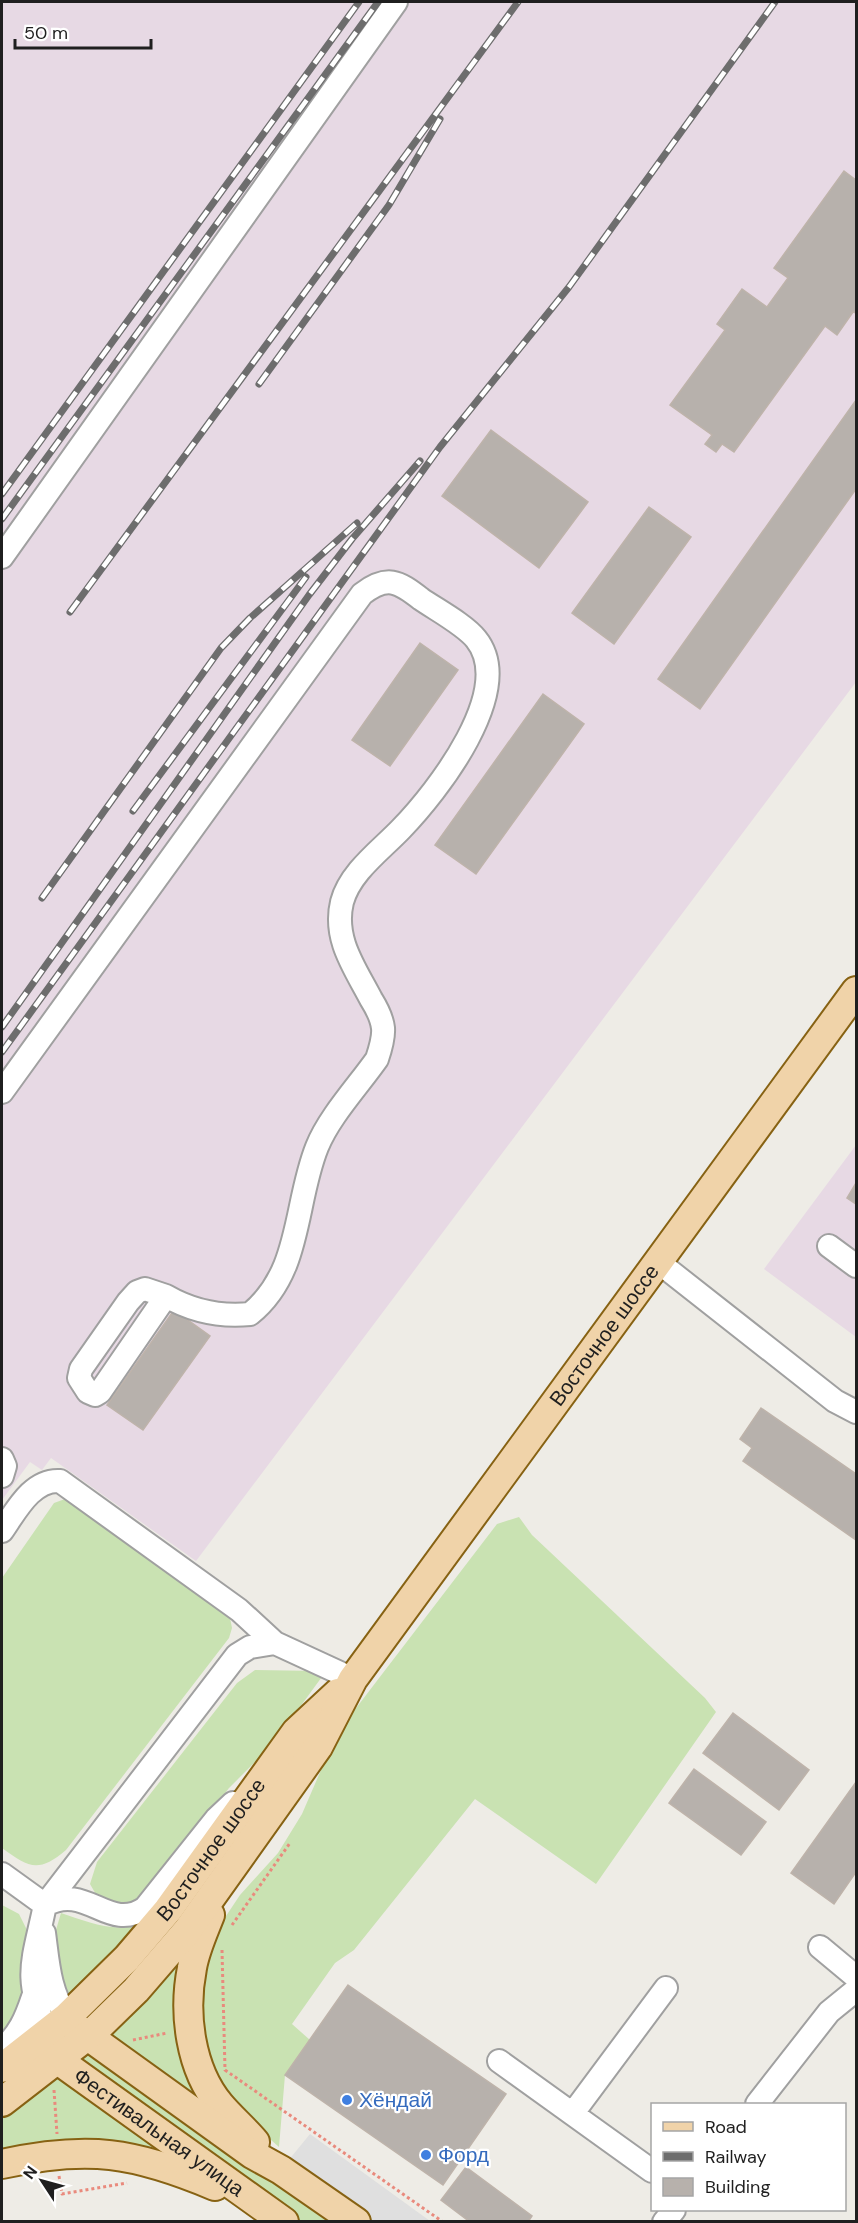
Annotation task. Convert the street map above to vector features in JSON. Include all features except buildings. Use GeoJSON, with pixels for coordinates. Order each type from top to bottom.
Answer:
{"type":"FeatureCollection","features":[{"type":"Feature","properties":{"kind":"main road","name":"Восточное шоссе"},"geometry":{"type":"LineString","coordinates":[[228,1874],[318,1747],[353,1679],[522,1451],[657,1262],[856,991]]}},
{"type":"Feature","properties":{"kind":"main road","name":"Восточное шоссе"},"geometry":{"type":"LineString","coordinates":[[2,2068],[57,2025],[127,1958],[168,1910],[296,1732],[353,1679]]}},
{"type":"Feature","properties":{"kind":"main road"},"geometry":{"type":"LineString","coordinates":[[2,2102],[86,2037],[159,1965],[228,1874]]}},
{"type":"Feature","properties":{"kind":"main road"},"geometry":{"type":"LineString","coordinates":[[228,1874],[197,1947],[192,1967],[189,2017],[193,2047],[206,2082],[219,2104],[281,2170]]}},
{"type":"Feature","properties":{"kind":"main road"},"geometry":{"type":"LineString","coordinates":[[57,2025],[86,2037],[252,2154],[281,2170],[356,2222]]}},
{"type":"Feature","properties":{"kind":"main road","name":"Фестивальная улица"},"geometry":{"type":"LineString","coordinates":[[57,2025],[48,2067],[279,2218]]}},
{"type":"Feature","properties":{"kind":"main road"},"geometry":{"type":"LineString","coordinates":[[2,2164],[58,2153],[118,2155],[169,2166],[279,2218]]}},
{"type":"Feature","properties":{"kind":"lane"},"geometry":{"type":"LineString","coordinates":[[2,556],[396,2]]}},
{"type":"Feature","properties":{"kind":"lane"},"geometry":{"type":"LineString","coordinates":[[2,1092],[362,594],[375,584],[400,583],[476,638],[486,656],[489,674],[480,713],[468,738],[431,794],[354,879],[343,900],[340,934],[348,956],[376,1008],[383,1028],[381,1043],[377,1059],[317,1146],[285,1268],[274,1291],[250,1314],[213,1314],[179,1303],[166,1296]]}},
{"type":"Feature","properties":{"kind":"lane"},"geometry":{"type":"LineString","coordinates":[[829,1246],[856,1266]]}},
{"type":"Feature","properties":{"kind":"lane"},"geometry":{"type":"LineString","coordinates":[[657,1262],[835,1401],[856,1412]]}},
{"type":"Feature","properties":{"kind":"lane"},"geometry":{"type":"LineString","coordinates":[[2,1459],[5,1466],[2,1476]]}},
{"type":"Feature","properties":{"kind":"lane"},"geometry":{"type":"LineString","coordinates":[[2,1530],[26,1498],[39,1486],[50,1480],[60,1481],[239,1610],[275,1643],[353,1679]]}},
{"type":"Feature","properties":{"kind":"lane"},"geometry":{"type":"LineString","coordinates":[[2,2049],[13,2040],[22,2026],[33,1997],[32,1959],[44,1912],[69,1870],[237,1655],[250,1647],[275,1643]]}},
{"type":"Feature","properties":{"kind":"lane"},"geometry":{"type":"LineString","coordinates":[[44,1912],[58,1897],[68,1897],[118,1915],[134,1915],[145,1908],[216,1819],[278,1757]]}},
{"type":"Feature","properties":{"kind":"lane"},"geometry":{"type":"LineString","coordinates":[[2,1874],[44,1912],[57,2025]]}},
{"type":"Feature","properties":{"kind":"lane"},"geometry":{"type":"LineString","coordinates":[[820,1947],[856,1977]]}},
{"type":"Feature","properties":{"kind":"lane"},"geometry":{"type":"LineString","coordinates":[[573,2113],[666,1988]]}},
{"type":"Feature","properties":{"kind":"lane"},"geometry":{"type":"LineString","coordinates":[[758,2103],[829,2012],[856,1990]]}},
{"type":"Feature","properties":{"kind":"lane"},"geometry":{"type":"LineString","coordinates":[[33,1997],[57,2025]]}},
{"type":"Feature","properties":{"kind":"lane"},"geometry":{"type":"LineString","coordinates":[[499,2061],[651,2169]]}},
{"type":"Feature","properties":{"kind":"path"},"geometry":{"type":"LineString","coordinates":[[229,1930],[290,1842]]}},
{"type":"Feature","properties":{"kind":"path"},"geometry":{"type":"LineString","coordinates":[[222,1939],[225,2070],[443,2222]]}},
{"type":"Feature","properties":{"kind":"path"},"geometry":{"type":"LineString","coordinates":[[48,2067],[55,2092],[62,2194],[135,2181]]}},
{"type":"Feature","properties":{"kind":"shaded area"},"geometry":{"type":"Polygon","coordinates":[[[2,2],[856,2],[856,682],[196,1561],[51,1458],[42,1470],[30,1462],[2,1500],[2,2]]]}},
{"type":"Feature","properties":{"kind":"shaded area"},"geometry":{"type":"Polygon","coordinates":[[[856,1145],[856,1337],[764,1269],[856,1145]]]}},
{"type":"Feature","properties":{"kind":"shaded area"},"geometry":{"type":"Polygon","coordinates":[[[310,2134],[430,2221],[372,2221],[288,2161],[310,2134]]]}},
{"type":"Feature","properties":{"kind":"green space"},"geometry":{"type":"Polygon","coordinates":[[[65,1499],[229,1613],[232,1628],[229,1638],[66,1850],[48,1862],[33,1865],[19,1860],[2,1848],[2,1578],[54,1503],[65,1499]]]}},
{"type":"Feature","properties":{"kind":"green space"},"geometry":{"type":"Polygon","coordinates":[[[519,1517],[532,1535],[705,1698],[716,1712],[596,1884],[475,1799],[354,1950],[335,1963],[292,2024],[310,2040],[285,2075],[279,2147],[253,2124],[228,2096],[211,2061],[203,2034],[202,1998],[208,1956],[222,1922],[240,1895],[278,1853],[302,1814],[337,1733],[497,1524],[519,1517]]]}},
{"type":"Feature","properties":{"kind":"green space"},"geometry":{"type":"Polygon","coordinates":[[[255,1670],[319,1671],[324,1674],[273,1744],[229,1788],[147,1896],[129,1908],[98,1898],[90,1884],[97,1862],[237,1683],[255,1670]]]}},
{"type":"Feature","properties":{"kind":"green space"},"geometry":{"type":"Polygon","coordinates":[[[2,1905],[19,1914],[27,1930],[28,1943],[24,2002],[2,2042],[2,1905]]]}},
{"type":"Feature","properties":{"kind":"green space"},"geometry":{"type":"Polygon","coordinates":[[[61,1913],[102,1926],[134,1926],[144,1922],[66,2003],[53,1940],[61,1913]]]}},
{"type":"Feature","properties":{"kind":"green space"},"geometry":{"type":"Polygon","coordinates":[[[184,1954],[208,2110],[105,2036],[184,1954]]]}},
{"type":"Feature","properties":{"kind":"green space"},"geometry":{"type":"Polygon","coordinates":[[[88,2053],[331,2221],[300,2221],[85,2067],[80,2059],[88,2053]]]}},
{"type":"Feature","properties":{"kind":"green space"},"geometry":{"type":"Polygon","coordinates":[[[58,2075],[176,2158],[2,2150],[2,2115],[58,2075]]]}},
{"type":"Feature","properties":{"kind":"railway"},"geometry":{"type":"LineString","coordinates":[[2,494],[359,2]]}},
{"type":"Feature","properties":{"kind":"railway"},"geometry":{"type":"LineString","coordinates":[[2,519],[378,2]]}},
{"type":"Feature","properties":{"kind":"railway"},"geometry":{"type":"LineString","coordinates":[[70,612],[518,2]]}},
{"type":"Feature","properties":{"kind":"railway"},"geometry":{"type":"LineString","coordinates":[[2,1052],[440,447],[569,287],[775,2]]}},
{"type":"Feature","properties":{"kind":"railway"},"geometry":{"type":"LineString","coordinates":[[259,384],[389,205],[440,119]]}},
{"type":"Feature","properties":{"kind":"railway"},"geometry":{"type":"LineString","coordinates":[[2,1027],[309,595],[352,539],[420,461]]}},
{"type":"Feature","properties":{"kind":"railway"},"geometry":{"type":"LineString","coordinates":[[42,898],[221,648],[250,618],[357,523]]}},
{"type":"Feature","properties":{"kind":"railway"},"geometry":{"type":"LineString","coordinates":[[133,811],[306,577]]}},
{"type":"Feature","properties":{"kind":"place","name":"Хёндай"},"geometry":{"type":"Point","coordinates":[347,2100]}},
{"type":"Feature","properties":{"kind":"place","name":"Форд"},"geometry":{"type":"Point","coordinates":[426,2155]}}]}
